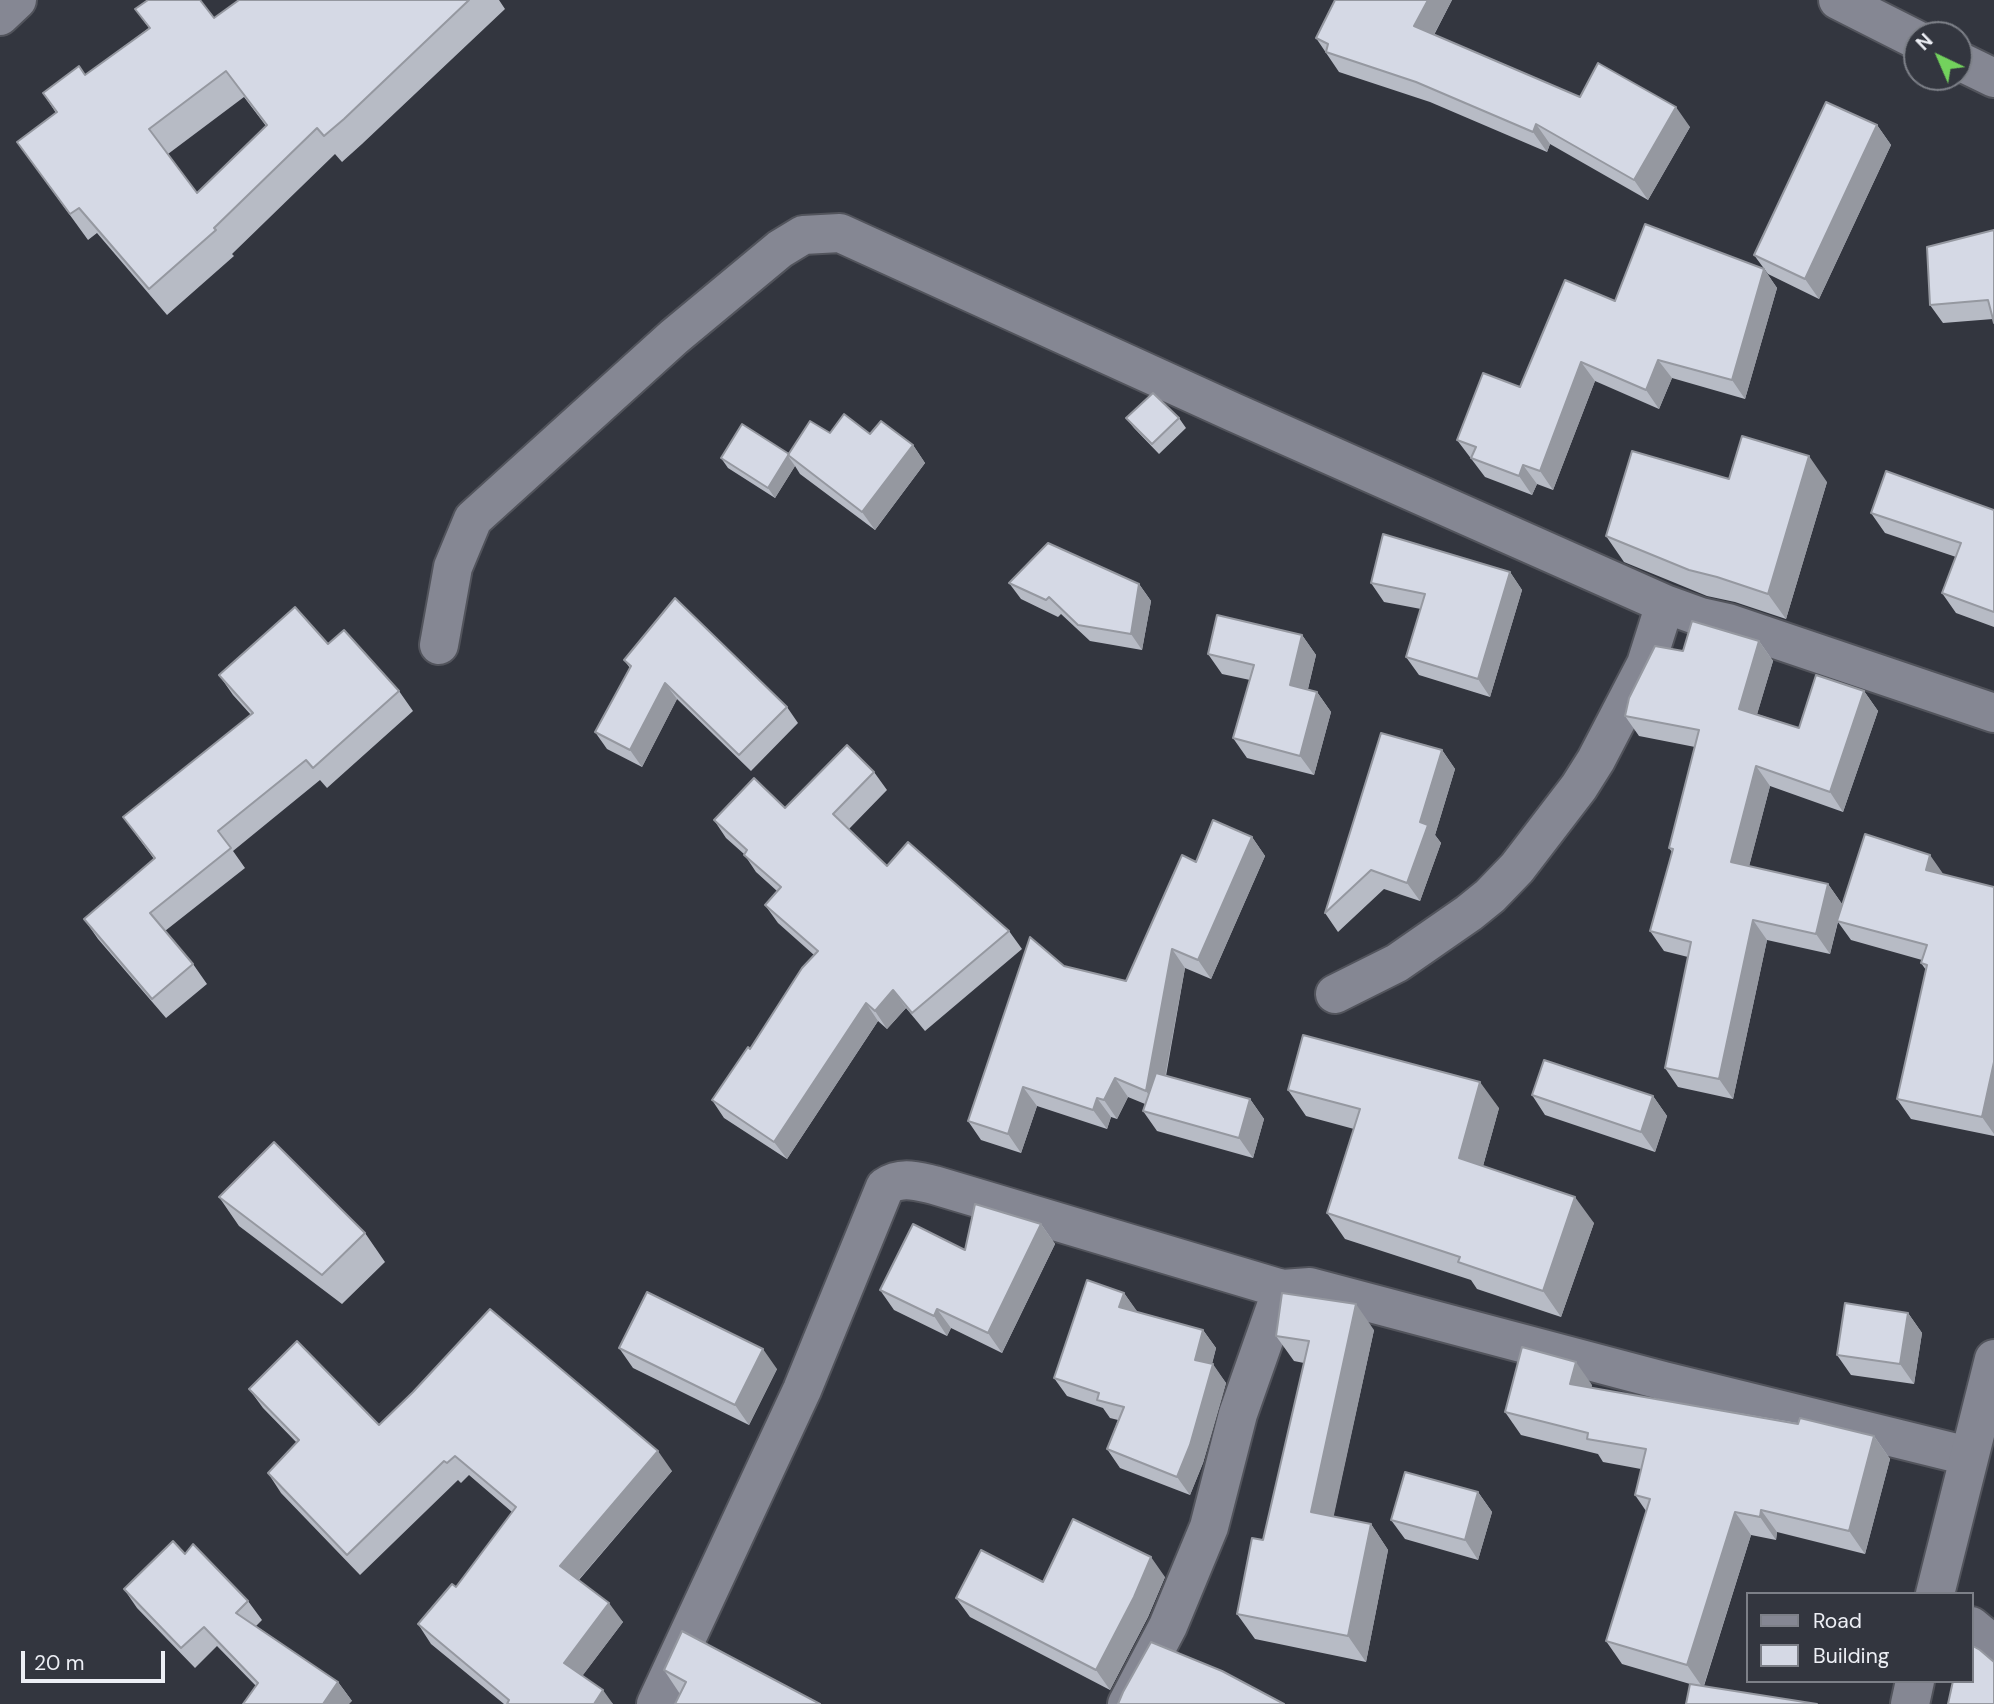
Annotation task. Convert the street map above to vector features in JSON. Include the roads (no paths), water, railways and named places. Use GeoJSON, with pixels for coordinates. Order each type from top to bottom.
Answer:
{"type":"FeatureCollection","features":[{"type":"Feature","properties":{"kind":"street"},"geometry":{"type":"LineString","coordinates":[[0,16],[18,0]]}},
{"type":"Feature","properties":{"kind":"street"},"geometry":{"type":"LineString","coordinates":[[1838,0],[1903,33]]}},
{"type":"Feature","properties":{"kind":"street"},"geometry":{"type":"LineString","coordinates":[[1973,68],[1994,78]]}},
{"type":"Feature","properties":{"kind":"street"},"geometry":{"type":"LineString","coordinates":[[439,645],[453,567],[473,519],[674,337],[780,249],[803,235],[840,233],[1665,604],[1994,713]]}},
{"type":"Feature","properties":{"kind":"street"},"geometry":{"type":"LineString","coordinates":[[1335,994],[1408,956],[1490,896],[1517,867],[1596,760],[1646,664],[1665,604]]}},
{"type":"Feature","properties":{"kind":"street"},"geometry":{"type":"LineString","coordinates":[[656,1704],[802,1390],[885,1187],[893,1181],[910,1179],[934,1185],[1282,1289],[1310,1287],[1664,1381],[1968,1456]]}},
{"type":"Feature","properties":{"kind":"street"},"geometry":{"type":"LineString","coordinates":[[1127,1704],[1168,1626],[1209,1527],[1238,1414],[1282,1289]]}},
{"type":"Feature","properties":{"kind":"street"},"geometry":{"type":"LineString","coordinates":[[1935,1592],[1994,1359]]}},
{"type":"Feature","properties":{"kind":"street"},"geometry":{"type":"LineString","coordinates":[[1973,1628],[1994,1645]]}},
{"type":"Feature","properties":{"kind":"street"},"geometry":{"type":"LineString","coordinates":[[1910,1704],[1915,1683]]}}]}
